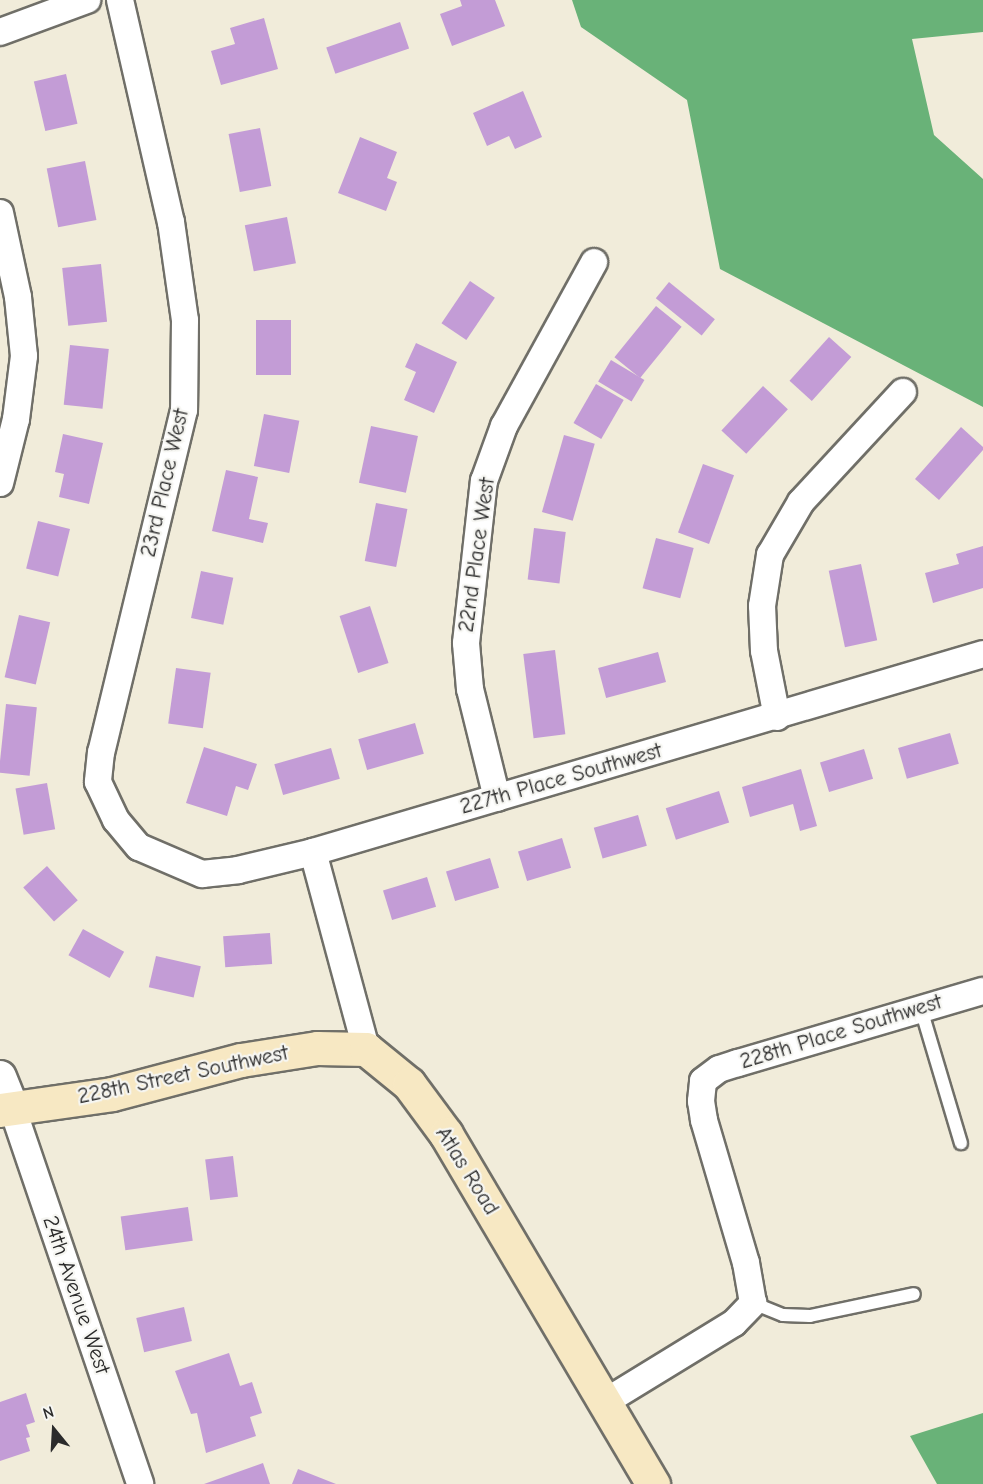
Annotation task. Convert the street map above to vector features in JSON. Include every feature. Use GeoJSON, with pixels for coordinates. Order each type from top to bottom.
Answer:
{"type":"FeatureCollection","features":[{"type":"Feature","properties":{"kind":"main road","name":"228th Street Southwest"},"geometry":{"type":"LineString","coordinates":[[6,1108],[112,1094],[252,1058],[317,1048],[366,1049]]}},
{"type":"Feature","properties":{"kind":"main road","name":"Atlas Road"},"geometry":{"type":"LineString","coordinates":[[366,1049],[409,1084],[446,1134],[653,1484]]}},
{"type":"Feature","properties":{"kind":"street"},"geometry":{"type":"LineString","coordinates":[[0,32],[87,0]]}},
{"type":"Feature","properties":{"kind":"street","name":"23rd Place West"},"geometry":{"type":"LineString","coordinates":[[120,0],[171,222],[185,320],[184,411],[101,752],[98,782],[116,820],[139,847]]}},
{"type":"Feature","properties":{"kind":"street"},"geometry":{"type":"LineString","coordinates":[[0,213],[18,297],[24,356],[16,419],[0,483]]}},
{"type":"Feature","properties":{"kind":"street","name":"22nd Place West"},"geometry":{"type":"LineString","coordinates":[[497,798],[470,689],[465,643],[484,481],[504,426],[594,262]]}},
{"type":"Feature","properties":{"kind":"street"},"geometry":{"type":"LineString","coordinates":[[777,717],[764,651],[762,606],[770,555],[801,502],[903,392]]}},
{"type":"Feature","properties":{"kind":"street","name":"227th Place Southwest"},"geometry":{"type":"LineString","coordinates":[[139,847],[202,874],[238,870],[313,852],[777,717],[983,654]]}},
{"type":"Feature","properties":{"kind":"street"},"geometry":{"type":"LineString","coordinates":[[313,852],[366,1049]]}},
{"type":"Feature","properties":{"kind":"street","name":"228th Place Southwest"},"geometry":{"type":"LineString","coordinates":[[753,1303],[746,1263],[704,1120],[700,1101],[704,1081],[719,1069],[983,991]]}},
{"type":"Feature","properties":{"kind":"street"},"geometry":{"type":"LineString","coordinates":[[0,1077],[6,1108]]}},
{"type":"Feature","properties":{"kind":"street","name":"24th Avenue West"},"geometry":{"type":"LineString","coordinates":[[6,1108],[140,1484]]}},
{"type":"Feature","properties":{"kind":"street"},"geometry":{"type":"LineString","coordinates":[[605,1402],[734,1323],[753,1303]]}},
{"type":"Feature","properties":{"kind":"lane"},"geometry":{"type":"LineString","coordinates":[[921,1009],[961,1143]]}},
{"type":"Feature","properties":{"kind":"lane"},"geometry":{"type":"LineString","coordinates":[[753,1303],[783,1315],[810,1316],[914,1294]]}},
{"type":"Feature","properties":{"kind":"green space"},"geometry":{"type":"Polygon","coordinates":[[[572,0],[983,0],[983,32],[912,39],[934,135],[983,179],[983,407],[720,269],[687,100],[581,27],[572,0]]]}},
{"type":"Feature","properties":{"kind":"green space"},"geometry":{"type":"Polygon","coordinates":[[[983,1413],[983,1484],[937,1484],[910,1436],[983,1413]]]}},
{"type":"Feature","properties":{"kind":"building"},"geometry":{"type":"Polygon","coordinates":[[[460,0],[495,0],[505,26],[452,46],[440,14],[462,6],[460,0]]]}},
{"type":"Feature","properties":{"kind":"building"},"geometry":{"type":"Polygon","coordinates":[[[264,18],[278,69],[221,85],[211,51],[235,44],[230,28],[264,18]]]}},
{"type":"Feature","properties":{"kind":"building"},"geometry":{"type":"Polygon","coordinates":[[[400,22],[409,48],[335,74],[326,47],[400,22]]]}},
{"type":"Feature","properties":{"kind":"building"},"geometry":{"type":"Polygon","coordinates":[[[66,74],[77,124],[45,131],[34,81],[66,74]]]}},
{"type":"Feature","properties":{"kind":"building"},"geometry":{"type":"Polygon","coordinates":[[[523,91],[542,137],[515,149],[509,136],[487,146],[473,113],[523,91]]]}},
{"type":"Feature","properties":{"kind":"building"},"geometry":{"type":"Polygon","coordinates":[[[260,128],[271,186],[240,192],[229,134],[260,128]]]}},
{"type":"Feature","properties":{"kind":"building"},"geometry":{"type":"Polygon","coordinates":[[[360,137],[397,152],[387,178],[397,182],[386,211],[338,193],[360,137]]]}},
{"type":"Feature","properties":{"kind":"building"},"geometry":{"type":"Polygon","coordinates":[[[85,161],[96,220],[58,227],[47,168],[85,161]]]}},
{"type":"Feature","properties":{"kind":"building"},"geometry":{"type":"Polygon","coordinates":[[[287,217],[296,263],[254,271],[245,225],[287,217]]]}},
{"type":"Feature","properties":{"kind":"building"},"geometry":{"type":"Polygon","coordinates":[[[101,264],[107,322],[68,326],[62,268],[101,264]]]}},
{"type":"Feature","properties":{"kind":"building"},"geometry":{"type":"Polygon","coordinates":[[[470,281],[495,298],[466,340],[441,323],[470,281]]]}},
{"type":"Feature","properties":{"kind":"building"},"geometry":{"type":"Polygon","coordinates":[[[669,282],[715,319],[702,335],[656,298],[669,282]]]}},
{"type":"Feature","properties":{"kind":"building"},"geometry":{"type":"Polygon","coordinates":[[[656,306],[682,327],[640,378],[614,357],[656,306]]]}},
{"type":"Feature","properties":{"kind":"building"},"geometry":{"type":"Polygon","coordinates":[[[256,320],[291,320],[291,375],[256,375],[256,320]]]}},
{"type":"Feature","properties":{"kind":"building"},"geometry":{"type":"Polygon","coordinates":[[[829,337],[851,357],[812,401],[790,381],[829,337]]]}},
{"type":"Feature","properties":{"kind":"building"},"geometry":{"type":"Polygon","coordinates":[[[416,343],[457,362],[434,413],[404,400],[416,372],[405,367],[416,343]]]}},
{"type":"Feature","properties":{"kind":"building"},"geometry":{"type":"Polygon","coordinates":[[[70,345],[109,349],[103,409],[64,405],[70,345]]]}},
{"type":"Feature","properties":{"kind":"building"},"geometry":{"type":"Polygon","coordinates":[[[611,360],[644,380],[632,402],[598,381],[611,360]]]}},
{"type":"Feature","properties":{"kind":"building"},"geometry":{"type":"Polygon","coordinates":[[[596,384],[624,400],[601,439],[574,423],[596,384]]]}},
{"type":"Feature","properties":{"kind":"building"},"geometry":{"type":"Polygon","coordinates":[[[763,386],[788,409],[746,454],[721,431],[763,386]]]}},
{"type":"Feature","properties":{"kind":"building"},"geometry":{"type":"Polygon","coordinates":[[[264,414],[299,421],[289,473],[254,466],[264,414]]]}},
{"type":"Feature","properties":{"kind":"building"},"geometry":{"type":"Polygon","coordinates":[[[371,426],[418,436],[406,493],[359,483],[371,426]]]}},
{"type":"Feature","properties":{"kind":"building"},"geometry":{"type":"Polygon","coordinates":[[[961,427],[983,447],[983,450],[939,500],[915,479],[961,427]]]}},
{"type":"Feature","properties":{"kind":"building"},"geometry":{"type":"Polygon","coordinates":[[[63,434],[103,443],[89,504],[59,497],[64,474],[55,472],[63,434]]]}},
{"type":"Feature","properties":{"kind":"building"},"geometry":{"type":"Polygon","coordinates":[[[564,435],[595,444],[573,521],[542,512],[564,435]]]}},
{"type":"Feature","properties":{"kind":"building"},"geometry":{"type":"Polygon","coordinates":[[[703,464],[734,475],[709,544],[678,533],[703,464]]]}},
{"type":"Feature","properties":{"kind":"building"},"geometry":{"type":"Polygon","coordinates":[[[226,470],[258,477],[249,519],[268,523],[263,543],[212,531],[226,470]]]}},
{"type":"Feature","properties":{"kind":"building"},"geometry":{"type":"Polygon","coordinates":[[[376,503],[407,509],[396,567],[365,561],[376,503]]]}},
{"type":"Feature","properties":{"kind":"building"},"geometry":{"type":"Polygon","coordinates":[[[38,521],[70,529],[58,577],[26,569],[38,521]]]}},
{"type":"Feature","properties":{"kind":"building"},"geometry":{"type":"Polygon","coordinates":[[[534,528],[566,532],[559,584],[528,580],[534,528]]]}},
{"type":"Feature","properties":{"kind":"building"},"geometry":{"type":"Polygon","coordinates":[[[656,538],[694,548],[680,598],[643,588],[656,538]]]}},
{"type":"Feature","properties":{"kind":"building"},"geometry":{"type":"Polygon","coordinates":[[[983,546],[983,588],[933,603],[925,573],[959,564],[956,554],[983,546]]]}},
{"type":"Feature","properties":{"kind":"building"},"geometry":{"type":"Polygon","coordinates":[[[861,564],[877,640],[845,647],[829,571],[861,564]]]}},
{"type":"Feature","properties":{"kind":"building"},"geometry":{"type":"Polygon","coordinates":[[[201,571],[233,578],[223,625],[191,618],[201,571]]]}},
{"type":"Feature","properties":{"kind":"building"},"geometry":{"type":"Polygon","coordinates":[[[370,606],[389,663],[358,673],[340,616],[370,606]]]}},
{"type":"Feature","properties":{"kind":"building"},"geometry":{"type":"Polygon","coordinates":[[[19,615],[50,622],[36,685],[5,677],[19,615]]]}},
{"type":"Feature","properties":{"kind":"building"},"geometry":{"type":"Polygon","coordinates":[[[555,650],[565,734],[534,738],[523,654],[555,650]]]}},
{"type":"Feature","properties":{"kind":"building"},"geometry":{"type":"Polygon","coordinates":[[[658,652],[666,682],[606,698],[598,668],[658,652]]]}},
{"type":"Feature","properties":{"kind":"building"},"geometry":{"type":"Polygon","coordinates":[[[176,668],[211,673],[203,728],[168,723],[176,668]]]}},
{"type":"Feature","properties":{"kind":"building"},"geometry":{"type":"Polygon","coordinates":[[[6,704],[37,707],[30,776],[0,773],[6,704]]]}},
{"type":"Feature","properties":{"kind":"building"},"geometry":{"type":"Polygon","coordinates":[[[415,723],[424,754],[367,770],[358,739],[415,723]]]}},
{"type":"Feature","properties":{"kind":"building"},"geometry":{"type":"Polygon","coordinates":[[[950,733],[959,764],[907,779],[898,748],[950,733]]]}},
{"type":"Feature","properties":{"kind":"building"},"geometry":{"type":"Polygon","coordinates":[[[204,747],[257,764],[248,790],[236,786],[227,816],[186,803],[204,747]]]}},
{"type":"Feature","properties":{"kind":"building"},"geometry":{"type":"Polygon","coordinates":[[[331,748],[340,779],[283,795],[274,764],[331,748]]]}},
{"type":"Feature","properties":{"kind":"building"},"geometry":{"type":"Polygon","coordinates":[[[864,749],[873,779],[829,792],[820,762],[864,749]]]}},
{"type":"Feature","properties":{"kind":"building"},"geometry":{"type":"Polygon","coordinates":[[[801,769],[817,826],[800,831],[793,804],[750,817],[742,787],[801,769]]]}},
{"type":"Feature","properties":{"kind":"building"},"geometry":{"type":"Polygon","coordinates":[[[47,783],[55,829],[24,835],[15,789],[47,783]]]}},
{"type":"Feature","properties":{"kind":"building"},"geometry":{"type":"Polygon","coordinates":[[[719,791],[729,822],[676,840],[666,808],[719,791]]]}},
{"type":"Feature","properties":{"kind":"building"},"geometry":{"type":"Polygon","coordinates":[[[638,815],[647,846],[603,858],[594,828],[638,815]]]}},
{"type":"Feature","properties":{"kind":"building"},"geometry":{"type":"Polygon","coordinates":[[[562,838],[571,868],[527,881],[518,851],[562,838]]]}},
{"type":"Feature","properties":{"kind":"building"},"geometry":{"type":"Polygon","coordinates":[[[490,858],[499,888],[455,901],[446,871],[490,858]]]}},
{"type":"Feature","properties":{"kind":"building"},"geometry":{"type":"Polygon","coordinates":[[[47,866],[78,900],[54,922],[23,887],[47,866]]]}},
{"type":"Feature","properties":{"kind":"building"},"geometry":{"type":"Polygon","coordinates":[[[427,877],[436,907],[392,920],[383,890],[427,877]]]}},
{"type":"Feature","properties":{"kind":"building"},"geometry":{"type":"Polygon","coordinates":[[[83,929],[124,952],[110,978],[68,955],[83,929]]]}},
{"type":"Feature","properties":{"kind":"building"},"geometry":{"type":"Polygon","coordinates":[[[270,933],[272,964],[225,967],[223,936],[270,933]]]}},
{"type":"Feature","properties":{"kind":"building"},"geometry":{"type":"Polygon","coordinates":[[[156,956],[201,966],[194,998],[149,987],[156,956]]]}},
{"type":"Feature","properties":{"kind":"building"},"geometry":{"type":"Polygon","coordinates":[[[233,1156],[238,1197],[210,1200],[205,1159],[233,1156]]]}},
{"type":"Feature","properties":{"kind":"building"},"geometry":{"type":"Polygon","coordinates":[[[188,1207],[193,1241],[125,1250],[121,1216],[188,1207]]]}},
{"type":"Feature","properties":{"kind":"building"},"geometry":{"type":"Polygon","coordinates":[[[184,1307],[192,1341],[144,1352],[136,1318],[184,1307]]]}},
{"type":"Feature","properties":{"kind":"building"},"geometry":{"type":"Polygon","coordinates":[[[229,1353],[240,1386],[252,1382],[262,1413],[250,1417],[256,1436],[206,1453],[197,1413],[191,1414],[175,1371],[229,1353]]]}},
{"type":"Feature","properties":{"kind":"building"},"geometry":{"type":"Polygon","coordinates":[[[26,1393],[35,1422],[26,1425],[30,1437],[26,1438],[30,1451],[0,1461],[0,1402],[26,1393]]]}},
{"type":"Feature","properties":{"kind":"building"},"geometry":{"type":"Polygon","coordinates":[[[263,1463],[270,1484],[204,1484],[263,1463]]]}},
{"type":"Feature","properties":{"kind":"building"},"geometry":{"type":"Polygon","coordinates":[[[298,1469],[336,1484],[292,1484],[298,1469]]]}}]}
